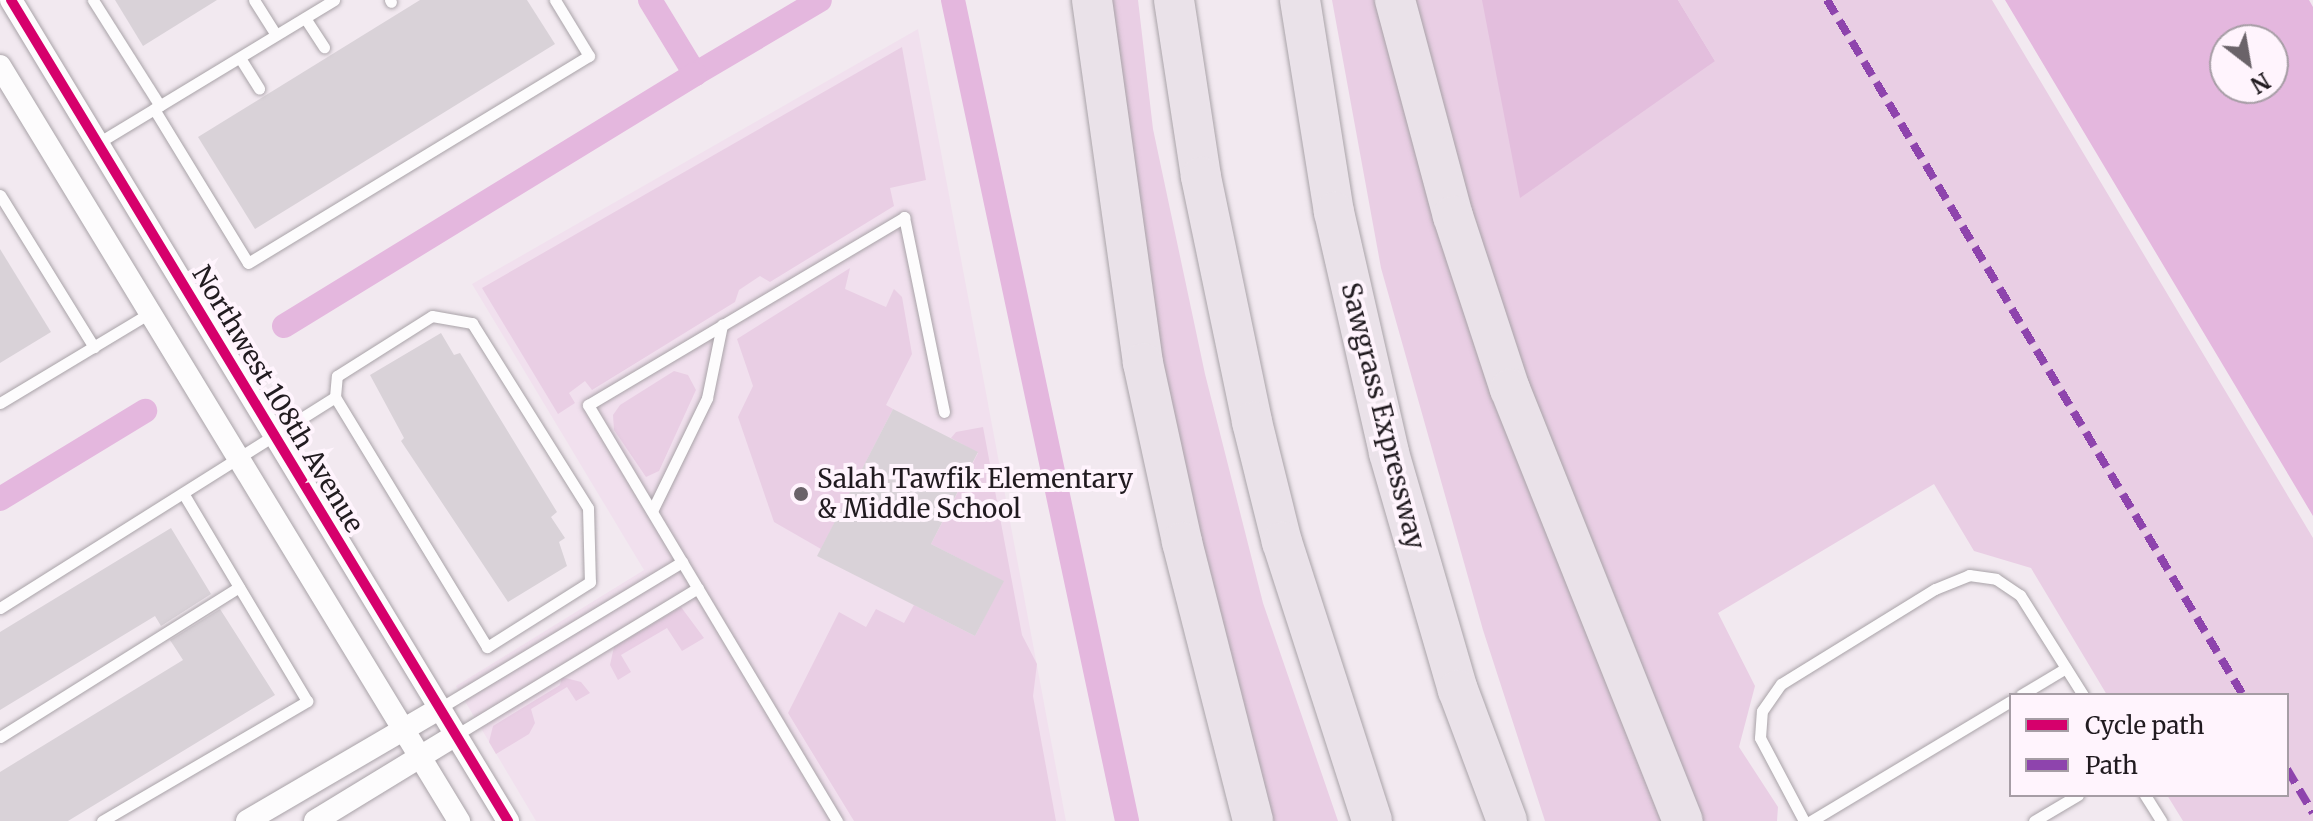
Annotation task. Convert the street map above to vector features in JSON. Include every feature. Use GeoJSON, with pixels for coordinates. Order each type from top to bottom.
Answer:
{"type":"FeatureCollection","features":[{"type":"Feature","properties":{"kind":"highway"},"geometry":{"type":"LineString","coordinates":[[1092,0],[1143,363],[1182,542],[1253,821]]}},
{"type":"Feature","properties":{"kind":"highway"},"geometry":{"type":"LineString","coordinates":[[1174,0],[1201,177],[1252,422],[1318,663],[1372,821]]}},
{"type":"Feature","properties":{"kind":"highway","name":"Sawgrass Expressway"},"geometry":{"type":"LineString","coordinates":[[1300,0],[1334,212],[1389,453],[1458,690],[1507,821]]}},
{"type":"Feature","properties":{"kind":"highway"},"geometry":{"type":"LineString","coordinates":[[1395,0],[1453,216],[1510,389],[1683,821]]}},
{"type":"Feature","properties":{"kind":"street","name":"Northwest 108th Avenue"},"geometry":{"type":"LineString","coordinates":[[11,0],[508,821]]}},
{"type":"Feature","properties":{"kind":"street"},"geometry":{"type":"LineString","coordinates":[[2,73],[235,459],[459,821]]}},
{"type":"Feature","properties":{"kind":"street"},"geometry":{"type":"LineString","coordinates":[[247,821],[440,708]]}},
{"type":"Feature","properties":{"kind":"street"},"geometry":{"type":"LineString","coordinates":[[315,821],[456,735]]}},
{"type":"Feature","properties":{"kind":"lane"},"geometry":{"type":"LineString","coordinates":[[93,0],[248,263],[589,56],[555,0]]}},
{"type":"Feature","properties":{"kind":"lane"},"geometry":{"type":"LineString","coordinates":[[254,0],[276,35]]}},
{"type":"Feature","properties":{"kind":"lane"},"geometry":{"type":"LineString","coordinates":[[98,143],[334,0]]}},
{"type":"Feature","properties":{"kind":"lane"},"geometry":{"type":"LineString","coordinates":[[305,18],[324,47]]}},
{"type":"Feature","properties":{"kind":"lane"},"geometry":{"type":"LineString","coordinates":[[240,58],[259,88]]}},
{"type":"Feature","properties":{"kind":"lane"},"geometry":{"type":"LineString","coordinates":[[0,195],[94,347]]}},
{"type":"Feature","properties":{"kind":"lane"},"geometry":{"type":"LineString","coordinates":[[837,821],[588,405],[904,217],[944,412]]}},
{"type":"Feature","properties":{"kind":"lane"},"geometry":{"type":"LineString","coordinates":[[0,403],[148,314]]}},
{"type":"Feature","properties":{"kind":"lane"},"geometry":{"type":"LineString","coordinates":[[432,316],[472,323],[588,508],[590,582],[487,647],[335,397],[337,376],[432,316]]}},
{"type":"Feature","properties":{"kind":"lane"},"geometry":{"type":"LineString","coordinates":[[652,511],[707,398],[722,325]]}},
{"type":"Feature","properties":{"kind":"lane"},"geometry":{"type":"LineString","coordinates":[[0,608],[335,397]]}},
{"type":"Feature","properties":{"kind":"lane"},"geometry":{"type":"LineString","coordinates":[[102,821],[307,701],[183,493]]}},
{"type":"Feature","properties":{"kind":"lane"},"geometry":{"type":"LineString","coordinates":[[440,708],[682,562]]}},
{"type":"Feature","properties":{"kind":"lane"},"geometry":{"type":"LineString","coordinates":[[1804,821],[1760,738],[1762,711],[1781,684],[1935,589],[1969,575],[1996,579],[2020,595],[2082,693]]}},
{"type":"Feature","properties":{"kind":"lane"},"geometry":{"type":"LineString","coordinates":[[0,737],[239,587]]}},
{"type":"Feature","properties":{"kind":"lane"},"geometry":{"type":"LineString","coordinates":[[456,735],[698,588]]}},
{"type":"Feature","properties":{"kind":"lane"},"geometry":{"type":"LineString","coordinates":[[2024,693],[2066,668]]}},
{"type":"Feature","properties":{"kind":"lane"},"geometry":{"type":"LineString","coordinates":[[1811,821],[2009,702]]}},
{"type":"Feature","properties":{"kind":"lane"},"geometry":{"type":"LineString","coordinates":[[2034,821],[2075,797]]}},
{"type":"Feature","properties":{"kind":"lane"},"geometry":{"type":"LineString","coordinates":[[2146,797],[2161,821]]}},
{"type":"Feature","properties":{"kind":"shaded area"},"geometry":{"type":"Polygon","coordinates":[[[1102,0],[1138,0],[1153,129],[1205,374],[1263,603],[1338,821],[1260,821],[1152,361],[1102,0]]]}},
{"type":"Feature","properties":{"kind":"shaded area"},"geometry":{"type":"Polygon","coordinates":[[[1332,0],[1378,0],[1539,507],[1661,821],[1545,821],[1483,630],[1381,268],[1332,0]]]}},
{"type":"Feature","properties":{"kind":"shaded area"},"geometry":{"type":"Polygon","coordinates":[[[1405,0],[1482,0],[1715,61],[1678,0],[1992,0],[2313,538],[2313,821],[2183,821],[2168,797],[2289,797],[2289,693],[2106,693],[2031,568],[1974,551],[1934,484],[1718,613],[1755,686],[1739,747],[1778,807],[1777,821],[1698,821],[1490,295],[1405,0]]]}},
{"type":"Feature","properties":{"kind":"shaded area"},"geometry":{"type":"Polygon","coordinates":[[[1482,0],[1678,0],[1715,61],[1520,198],[1482,0]]]}},
{"type":"Feature","properties":{"kind":"shaded area"},"geometry":{"type":"Polygon","coordinates":[[[2005,0],[2309,0],[2313,7],[2313,516],[2005,0]]]}},
{"type":"Feature","properties":{"kind":"shaded area","name":"Salah Tawfik Elementary & Middle School"},"geometry":{"type":"Polygon","coordinates":[[[918,29],[1066,821],[536,821],[456,686],[644,570],[472,284],[918,29]]]}},
{"type":"Feature","properties":{"kind":"shaded area"},"geometry":{"type":"Polygon","coordinates":[[[902,47],[926,180],[890,188],[894,206],[770,282],[760,276],[739,290],[735,302],[592,390],[585,381],[569,393],[575,403],[558,414],[482,288],[902,47]]]}},
{"type":"Feature","properties":{"kind":"shaded area"},"geometry":{"type":"Polygon","coordinates":[[[850,268],[845,289],[886,307],[894,289],[902,297],[912,354],[886,405],[893,409],[821,549],[774,522],[738,417],[753,386],[737,339],[850,268]]]}},
{"type":"Feature","properties":{"kind":"shaded area"},"geometry":{"type":"Polygon","coordinates":[[[674,371],[688,375],[696,390],[659,471],[646,477],[614,430],[613,415],[620,405],[674,371]]]}},
{"type":"Feature","properties":{"kind":"shaded area"},"geometry":{"type":"Polygon","coordinates":[[[983,427],[1022,635],[1037,664],[1033,696],[1056,821],[854,821],[788,713],[839,612],[866,627],[876,609],[904,623],[914,605],[975,636],[1003,581],[931,544],[978,453],[951,438],[956,432],[983,427]]]}},
{"type":"Feature","properties":{"kind":"shaded area"},"geometry":{"type":"Polygon","coordinates":[[[681,607],[704,638],[682,651],[667,628],[621,655],[631,672],[618,680],[610,665],[614,647],[681,607]]]}},
{"type":"Feature","properties":{"kind":"shaded area"},"geometry":{"type":"Polygon","coordinates":[[[562,677],[581,682],[590,693],[576,701],[567,687],[531,709],[535,723],[529,734],[496,754],[489,742],[493,726],[560,685],[562,677]]]}},
{"type":"Feature","properties":{"kind":"building"},"geometry":{"type":"Polygon","coordinates":[[[115,0],[217,0],[143,46],[115,0]]]}},
{"type":"Feature","properties":{"kind":"building"},"geometry":{"type":"Polygon","coordinates":[[[420,0],[527,0],[555,44],[255,229],[198,137],[420,0]]]}},
{"type":"Feature","properties":{"kind":"building"},"geometry":{"type":"Polygon","coordinates":[[[0,249],[51,332],[0,363],[0,249]]]}},
{"type":"Feature","properties":{"kind":"building"},"geometry":{"type":"Polygon","coordinates":[[[441,333],[454,355],[460,353],[557,512],[551,517],[565,538],[559,542],[567,566],[508,602],[401,441],[404,438],[370,375],[441,333]]]}},
{"type":"Feature","properties":{"kind":"building"},"geometry":{"type":"Polygon","coordinates":[[[893,409],[978,452],[931,544],[1004,581],[975,636],[817,556],[893,409]]]}},
{"type":"Feature","properties":{"kind":"building"},"geometry":{"type":"Polygon","coordinates":[[[171,528],[211,594],[161,626],[155,616],[0,710],[0,632],[171,528]]]}},
{"type":"Feature","properties":{"kind":"building"},"geometry":{"type":"Polygon","coordinates":[[[220,609],[275,695],[68,821],[0,821],[0,772],[183,660],[170,640],[220,609]]]}},
{"type":"Feature","properties":{"kind":"waterway"},"geometry":{"type":"LineString","coordinates":[[650,0],[695,74],[820,0]]}},
{"type":"Feature","properties":{"kind":"waterway"},"geometry":{"type":"LineString","coordinates":[[953,0],[1127,821]]}},
{"type":"Feature","properties":{"kind":"waterway"},"geometry":{"type":"LineString","coordinates":[[284,326],[695,74]]}},
{"type":"Feature","properties":{"kind":"waterway"},"geometry":{"type":"LineString","coordinates":[[0,499],[145,411]]}},
{"type":"Feature","properties":{"kind":"marked path"},"geometry":{"type":"LineString","coordinates":[[1827,0],[2242,693]]}},
{"type":"Feature","properties":{"kind":"marked path"},"geometry":{"type":"LineString","coordinates":[[2289,772],[2313,813]]}},
{"type":"Feature","properties":{"kind":"cycle path"},"geometry":{"type":"LineString","coordinates":[[11,0],[508,821]]}},
{"type":"Feature","properties":{"kind":"place","name":"Salah Tawfik Elementary & Middle School"},"geometry":{"type":"Point","coordinates":[801,494]}}]}
